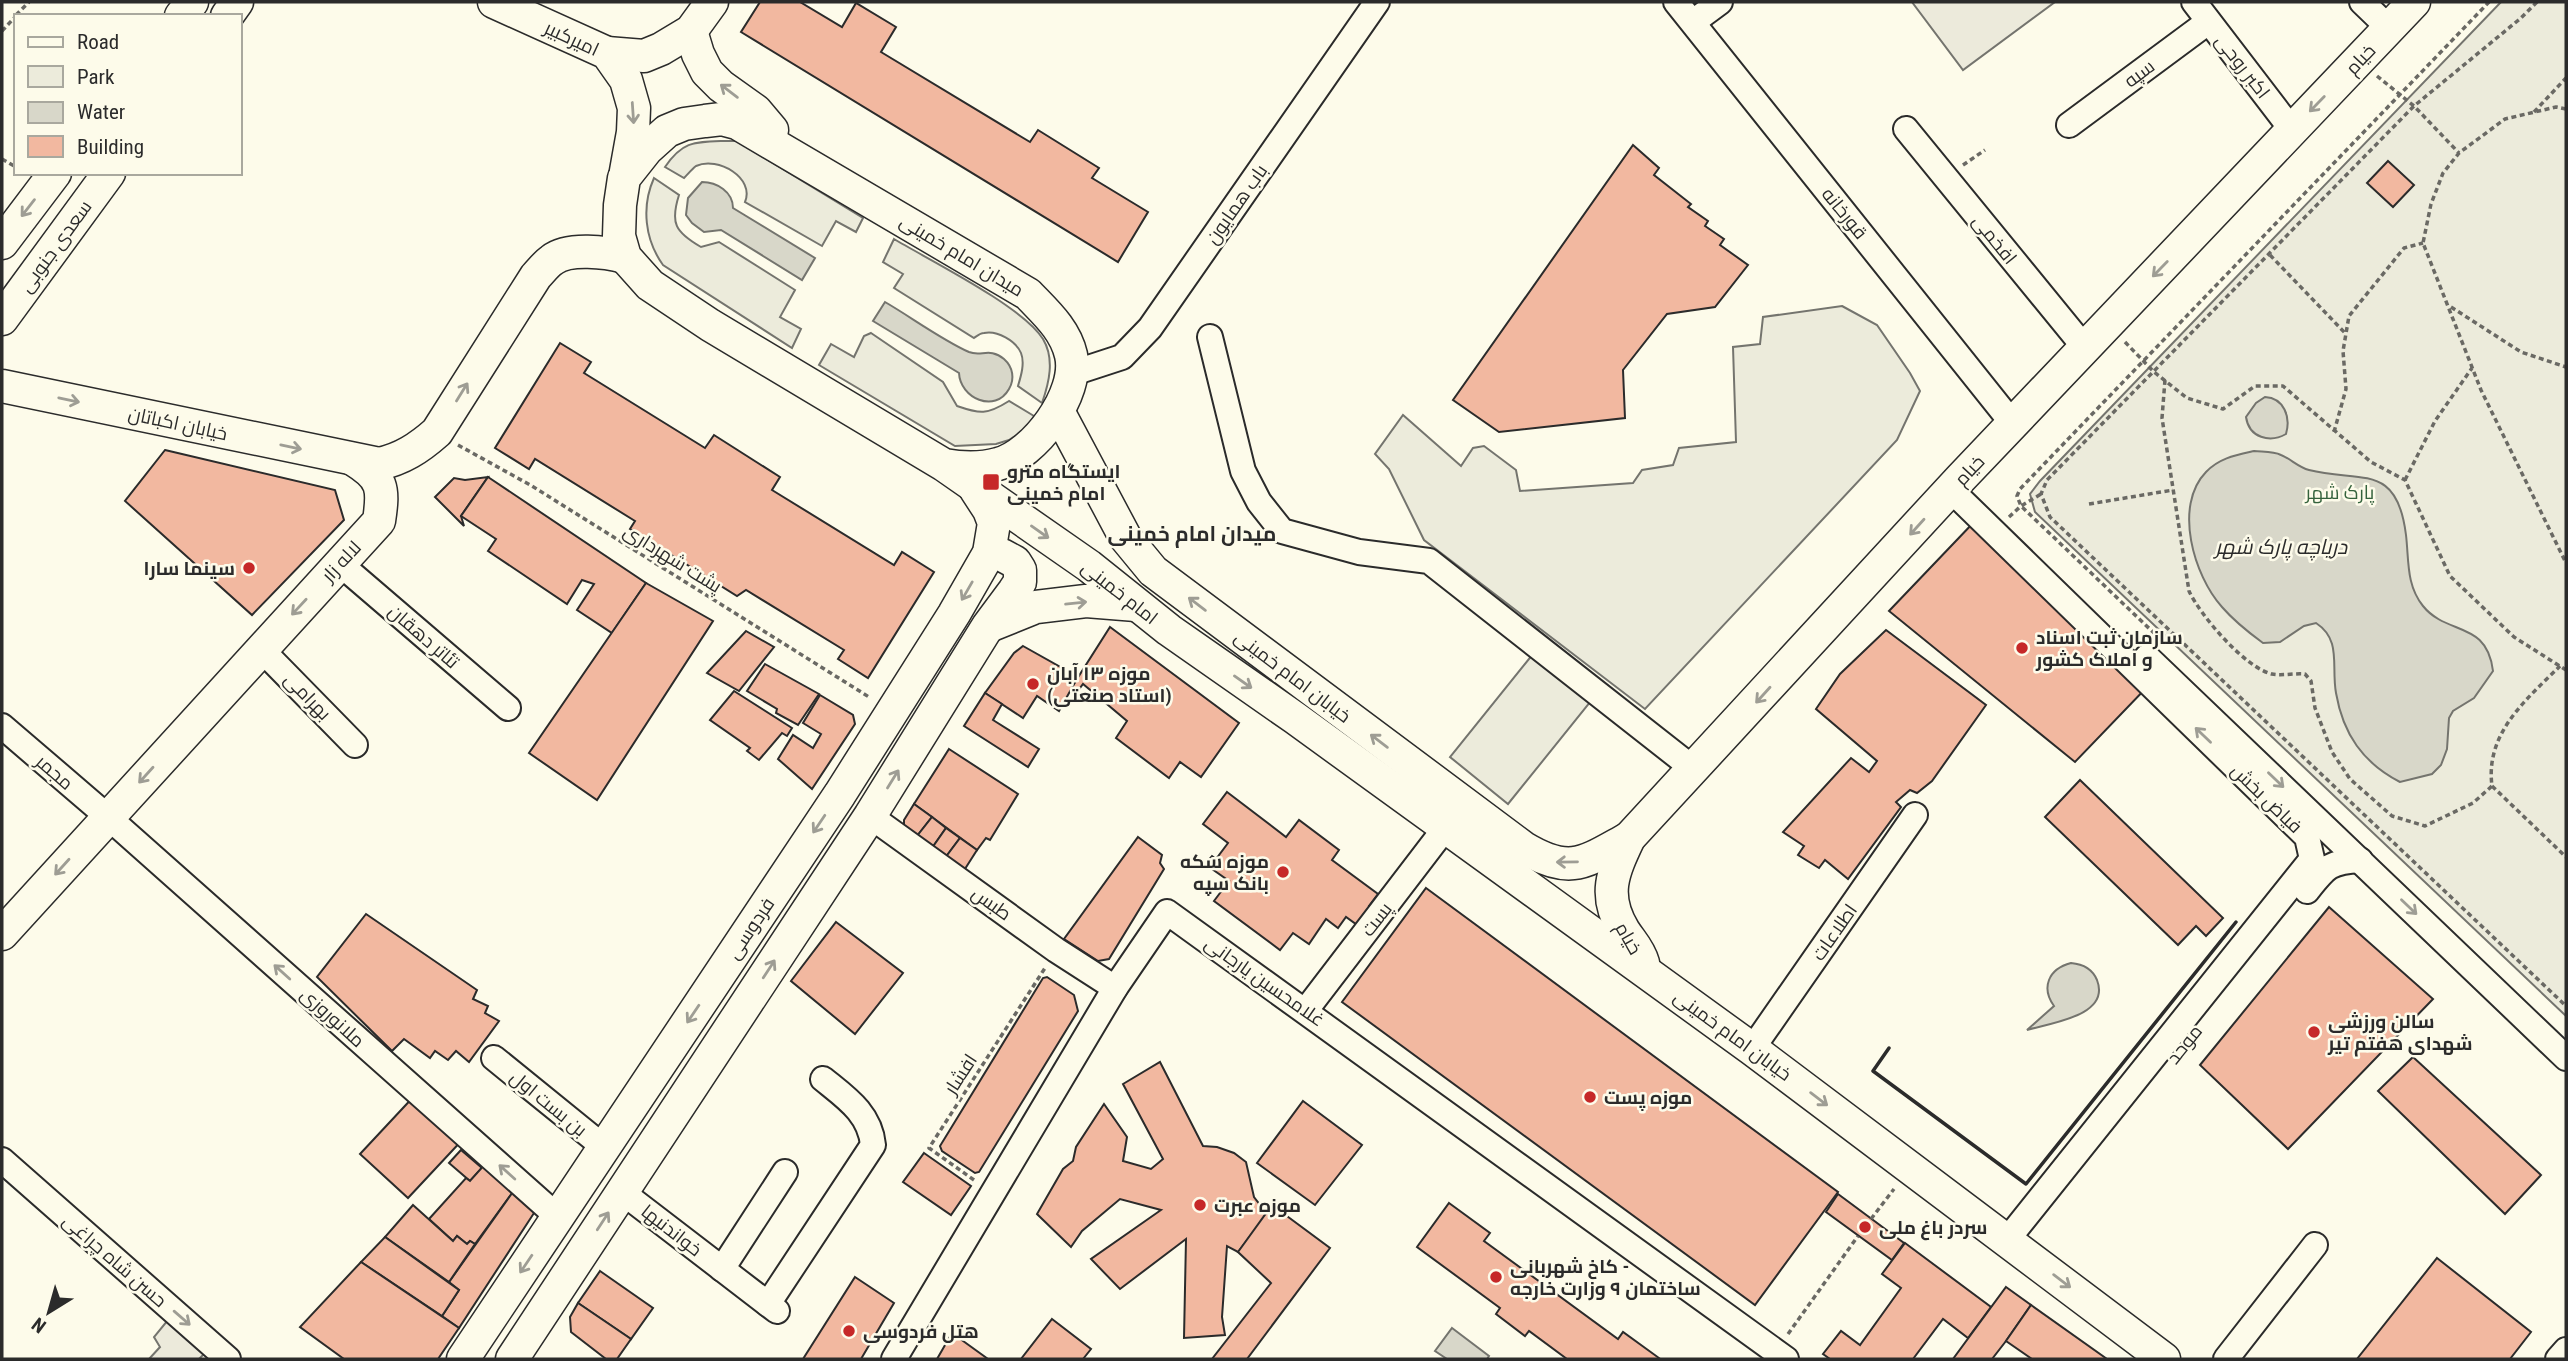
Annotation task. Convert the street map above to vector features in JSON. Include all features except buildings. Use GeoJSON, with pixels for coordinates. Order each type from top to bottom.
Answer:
{"type":"FeatureCollection","features":[{"type":"Feature","properties":{"kind":"main road","name":"امیرکبیر"},"geometry":{"type":"LineString","coordinates":[[494,2],[607,53],[626,80],[634,108],[634,132],[624,178]]}},
{"type":"Feature","properties":{"kind":"main road"},"geometry":{"type":"LineString","coordinates":[[607,53],[644,56],[661,49],[691,31],[712,2]]}},
{"type":"Feature","properties":{"kind":"main road","name":"خیام"},"geometry":{"type":"LineString","coordinates":[[1646,971],[1639,949],[1617,919],[1613,900],[1613,874],[1629,838],[1695,770],[1956,484],[2414,2]]}},
{"type":"Feature","properties":{"kind":"main road"},"geometry":{"type":"LineString","coordinates":[[691,31],[707,72],[755,111],[795,156]]}},
{"type":"Feature","properties":{"kind":"main road","name":"میدان امام خمینی"},"geometry":{"type":"LineString","coordinates":[[624,178],[647,149],[667,131],[684,124],[705,121],[722,119],[737,122],[1028,294],[1061,329],[1072,357],[1068,388],[1058,411],[1031,446],[999,464],[963,468],[944,466]]}},
{"type":"Feature","properties":{"kind":"main road"},"geometry":{"type":"LineString","coordinates":[[2,243],[53,175]]}},
{"type":"Feature","properties":{"kind":"main road","name":"سعدی جنوبی"},"geometry":{"type":"LineString","coordinates":[[2,319],[108,175]]}},
{"type":"Feature","properties":{"kind":"main road"},"geometry":{"type":"LineString","coordinates":[[624,178],[619,236],[625,257],[650,285],[710,325],[944,466]]}},
{"type":"Feature","properties":{"kind":"main road"},"geometry":{"type":"LineString","coordinates":[[354,460],[379,464],[398,460],[437,432],[536,276],[554,257],[580,252],[625,257]]}},
{"type":"Feature","properties":{"kind":"main road","name":"خیابان اکباتان"},"geometry":{"type":"LineString","coordinates":[[2,386],[354,460]]}},
{"type":"Feature","properties":{"kind":"main road","name":"خیابان امام خمینی"},"geometry":{"type":"LineString","coordinates":[[1058,411],[1125,537],[1153,571],[1315,693],[1524,848],[1546,861],[1571,865],[1629,838]]}},
{"type":"Feature","properties":{"kind":"main road","name":"لاله زار"},"geometry":{"type":"LineString","coordinates":[[2,934],[379,521],[382,499],[380,483],[372,471],[354,460]]}},
{"type":"Feature","properties":{"kind":"main road","name":"امام خمینی"},"geometry":{"type":"LineString","coordinates":[[944,466],[1088,566],[1136,605],[1295,718]]}},
{"type":"Feature","properties":{"kind":"main road","name":"فردوسی"},"geometry":{"type":"LineString","coordinates":[[463,1359],[839,794],[954,614],[989,553],[994,523],[973,486]]}},
{"type":"Feature","properties":{"kind":"main road","name":"فردوسی"},"geometry":{"type":"LineString","coordinates":[[522,1355],[622,1192],[870,816],[988,626],[1020,582],[1020,570],[1015,562],[1002,555],[989,553]]}},
{"type":"Feature","properties":{"kind":"main road"},"geometry":{"type":"LineString","coordinates":[[988,626],[1036,607],[1086,601],[1136,605]]}},
{"type":"Feature","properties":{"kind":"main road","name":"خیابان امام خمینی"},"geometry":{"type":"LineString","coordinates":[[1295,718],[1752,1049],[2164,1359]]}},
{"type":"Feature","properties":{"kind":"main road"},"geometry":{"type":"LineString","coordinates":[[839,794],[870,816]]}},
{"type":"Feature","properties":{"kind":"main road"},"geometry":{"type":"LineString","coordinates":[[486,1322],[522,1355]]}},
{"type":"Feature","properties":{"kind":"street","name":"باب همایون"},"geometry":{"type":"LineString","coordinates":[[1070,374],[1122,357],[1150,328],[1377,2]]}},
{"type":"Feature","properties":{"kind":"street","name":"قورخانه"},"geometry":{"type":"LineString","coordinates":[[1676,2],[2014,424]]}},
{"type":"Feature","properties":{"kind":"street"},"geometry":{"type":"LineString","coordinates":[[1693,22],[1720,2]]}},
{"type":"Feature","properties":{"kind":"street"},"geometry":{"type":"LineString","coordinates":[[2362,2],[2389,28]]}},
{"type":"Feature","properties":{"kind":"street","name":"سپه"},"geometry":{"type":"LineString","coordinates":[[2070,125],[2201,12]]}},
{"type":"Feature","properties":{"kind":"street","name":"اکبر روحی"},"geometry":{"type":"LineString","coordinates":[[2201,12],[2292,130]]}},
{"type":"Feature","properties":{"kind":"street","name":"افخمی"},"geometry":{"type":"LineString","coordinates":[[1906,129],[2085,348]]}},
{"type":"Feature","properties":{"kind":"street"},"geometry":{"type":"LineString","coordinates":[[1210,337],[1243,471],[1259,502],[1282,531],[1359,552],[1429,561],[1695,770]]}},
{"type":"Feature","properties":{"kind":"street","name":"فیاض بخش"},"geometry":{"type":"LineString","coordinates":[[1956,484],[2012,514],[2360,860],[2566,1058]]}},
{"type":"Feature","properties":{"kind":"street","name":"فیاض بخش"},"geometry":{"type":"LineString","coordinates":[[1956,484],[2307,837],[2312,859],[2014,1245]]}},
{"type":"Feature","properties":{"kind":"street","name":"تئاتر دهقان"},"geometry":{"type":"LineString","coordinates":[[340,563],[508,708]]}},
{"type":"Feature","properties":{"kind":"street","name":"بهرامی"},"geometry":{"type":"LineString","coordinates":[[261,648],[355,745]]}},
{"type":"Feature","properties":{"kind":"street","name":"مجمر"},"geometry":{"type":"LineString","coordinates":[[2,726],[108,817]]}},
{"type":"Feature","properties":{"kind":"street","name":"طبس"},"geometry":{"type":"LineString","coordinates":[[870,816],[1056,950],[1115,988]]}},
{"type":"Feature","properties":{"kind":"street","name":"اطلاعات"},"geometry":{"type":"LineString","coordinates":[[1752,1049],[1915,816]]}},
{"type":"Feature","properties":{"kind":"street","name":"ملانوروزی"},"geometry":{"type":"LineString","coordinates":[[108,817],[558,1217]]}},
{"type":"Feature","properties":{"kind":"street","name":"پست"},"geometry":{"type":"LineString","coordinates":[[1306,1010],[1446,827]]}},
{"type":"Feature","properties":{"kind":"street","name":"موحد"},"geometry":{"type":"LineString","coordinates":[[2014,1245],[2327,866],[2338,861],[2360,860]]}},
{"type":"Feature","properties":{"kind":"street","name":"غلامحسین یارجانی"},"geometry":{"type":"LineString","coordinates":[[894,1359],[1115,988],[1167,912],[1306,1010],[1777,1357]]}},
{"type":"Feature","properties":{"kind":"street","name":"بن بست اول"},"geometry":{"type":"LineString","coordinates":[[494,1058],[605,1148]]}},
{"type":"Feature","properties":{"kind":"street","name":"خواندنیها"},"geometry":{"type":"LineString","coordinates":[[622,1192],[773,1307],[873,1145],[865,1117],[854,1104],[822,1079]]}},
{"type":"Feature","properties":{"kind":"street","name":"حسن شاه چراغی"},"geometry":{"type":"LineString","coordinates":[[2,1160],[228,1359]]}},
{"type":"Feature","properties":{"kind":"street","name":"خواندنیها"},"geometry":{"type":"LineString","coordinates":[[722,1269],[785,1172]]}},
{"type":"Feature","properties":{"kind":"street"},"geometry":{"type":"LineString","coordinates":[[2226,1359],[2315,1245]]}},
{"type":"Feature","properties":{"kind":"street"},"geometry":{"type":"LineString","coordinates":[[2558,1359],[2566,1350]]}},
{"type":"Feature","properties":{"kind":"path"},"geometry":{"type":"LineString","coordinates":[[2012,514],[2020,489],[2489,2]]}},
{"type":"Feature","properties":{"kind":"path"},"geometry":{"type":"LineString","coordinates":[[2012,514],[2041,494],[2047,480],[2414,106],[2537,2]]}},
{"type":"Feature","properties":{"kind":"path"},"geometry":{"type":"LineString","coordinates":[[2,31],[14,18]]}},
{"type":"Feature","properties":{"kind":"path"},"geometry":{"type":"LineString","coordinates":[[2358,61],[2414,106],[2459,153]]}},
{"type":"Feature","properties":{"kind":"path"},"geometry":{"type":"LineString","coordinates":[[2533,113],[2566,78]]}},
{"type":"Feature","properties":{"kind":"path"},"geometry":{"type":"LineString","coordinates":[[2566,109],[2556,107],[2505,119],[2459,153],[2443,173],[2431,204],[2423,243],[2472,368],[2566,562]]}},
{"type":"Feature","properties":{"kind":"path"},"geometry":{"type":"LineString","coordinates":[[2334,432],[2346,389],[2343,351],[2349,316],[2404,248],[2423,243]]}},
{"type":"Feature","properties":{"kind":"path"},"geometry":{"type":"LineString","coordinates":[[2269,254],[2346,334]]}},
{"type":"Feature","properties":{"kind":"path"},"geometry":{"type":"LineString","coordinates":[[2449,305],[2521,352],[2566,367]]}},
{"type":"Feature","properties":{"kind":"path"},"geometry":{"type":"LineString","coordinates":[[2108,324],[2154,372],[2187,398],[2223,409],[2255,386],[2283,386],[2371,462],[2404,480],[2450,576],[2515,637],[2566,670]]}},
{"type":"Feature","properties":{"kind":"path"},"geometry":{"type":"LineString","coordinates":[[2404,480],[2435,421],[2472,368]]}},
{"type":"Feature","properties":{"kind":"path"},"geometry":{"type":"LineString","coordinates":[[2165,380],[2162,418],[2189,591],[2194,603],[2220,636],[2245,659],[2272,674],[2305,674],[2311,681],[2315,708],[2332,752],[2350,779],[2392,816],[2425,826],[2473,803],[2491,786],[2496,742],[2512,715],[2560,666]]}},
{"type":"Feature","properties":{"kind":"path","name":"پشت شهرداری"},"geometry":{"type":"LineString","coordinates":[[437,432],[532,486],[892,712]]}},
{"type":"Feature","properties":{"kind":"path"},"geometry":{"type":"LineString","coordinates":[[2089,504],[2173,490]]}},
{"type":"Feature","properties":{"kind":"path"},"geometry":{"type":"LineString","coordinates":[[2041,494],[2050,517],[2566,1006]]}},
{"type":"Feature","properties":{"kind":"path"},"geometry":{"type":"LineString","coordinates":[[2012,514],[2162,641]]}},
{"type":"Feature","properties":{"kind":"path"},"geometry":{"type":"LineString","coordinates":[[2491,786],[2566,857]]}},
{"type":"Feature","properties":{"kind":"path","name":"افشار"},"geometry":{"type":"LineString","coordinates":[[993,1193],[929,1148],[1056,950]]}},
{"type":"Feature","properties":{"kind":"path"},"geometry":{"type":"LineString","coordinates":[[1871,1219],[1910,1167]]}},
{"type":"Feature","properties":{"kind":"path"},"geometry":{"type":"LineString","coordinates":[[1777,1357],[1858,1236]]}},
{"type":"Feature","properties":{"kind":"green space","name":"پارک شهر"},"geometry":{"type":"Polygon","coordinates":[[[2501,2],[2566,2],[2566,1016],[2035,512],[2030,494],[2501,2]]]}},
{"type":"Feature","properties":{"kind":"green space"},"geometry":{"type":"Polygon","coordinates":[[[737,141],[863,218],[856,232],[836,221],[822,246],[745,202],[745,185],[733,171],[714,164],[705,164],[696,166],[684,178],[665,167],[677,153],[689,145],[737,141]]]}},
{"type":"Feature","properties":{"kind":"green space"},"geometry":{"type":"Polygon","coordinates":[[[654,178],[679,195],[675,220],[685,236],[701,247],[719,242],[795,290],[780,317],[801,329],[792,348],[663,265],[652,245],[647,223],[647,200],[654,178]]]}},
{"type":"Feature","properties":{"kind":"green space"},"geometry":{"type":"Polygon","coordinates":[[[894,239],[996,299],[1032,326],[1043,339],[1049,355],[1049,379],[1042,403],[1018,386],[1022,357],[1011,341],[989,333],[974,338],[894,288],[903,274],[883,262],[894,239]]]}},
{"type":"Feature","properties":{"kind":"green space"},"geometry":{"type":"Polygon","coordinates":[[[1842,306],[1877,325],[1920,391],[1897,440],[1645,709],[1424,540],[1389,469],[1375,454],[1403,415],[1461,466],[1473,448],[1484,446],[1516,470],[1520,491],[1633,483],[1642,470],[1673,465],[1679,448],[1736,442],[1733,347],[1760,344],[1763,317],[1842,306]]]}},
{"type":"Feature","properties":{"kind":"green space"},"geometry":{"type":"Polygon","coordinates":[[[871,333],[943,382],[957,406],[983,412],[1009,401],[1034,416],[1028,427],[1009,440],[996,444],[955,446],[819,365],[831,344],[854,357],[864,336],[871,333]]]}},
{"type":"Feature","properties":{"kind":"green space"},"geometry":{"type":"Polygon","coordinates":[[[1533,654],[1591,701],[1508,804],[1450,757],[1533,654]]]}},
{"type":"Feature","properties":{"kind":"shaded area"},"geometry":{"type":"Polygon","coordinates":[[[1912,2],[2055,2],[1963,70],[1912,2]]]}},
{"type":"Feature","properties":{"kind":"shaded area"},"geometry":{"type":"Polygon","coordinates":[[[172,1315],[207,1351],[199,1359],[149,1359],[160,1347],[154,1337],[172,1315]]]}},
{"type":"Feature","properties":{"kind":"water"},"geometry":{"type":"Polygon","coordinates":[[[702,182],[723,189],[730,197],[733,208],[815,258],[802,280],[721,230],[704,232],[692,223],[686,215],[688,198],[702,182]]]}},
{"type":"Feature","properties":{"kind":"water"},"geometry":{"type":"Polygon","coordinates":[[[885,302],[969,352],[999,355],[1007,362],[1012,377],[1009,389],[1003,397],[987,402],[972,396],[965,390],[959,373],[873,321],[885,302]]]}},
{"type":"Feature","properties":{"kind":"water"},"geometry":{"type":"Polygon","coordinates":[[[2265,397],[2277,401],[2287,415],[2286,434],[2280,437],[2261,437],[2251,430],[2248,424],[2246,417],[2256,403],[2265,397]]]}},
{"type":"Feature","properties":{"kind":"water","name":"دریاچه پارک شهر"},"geometry":{"type":"Polygon","coordinates":[[[2254,451],[2278,454],[2309,470],[2360,477],[2385,486],[2394,496],[2401,512],[2409,572],[2418,598],[2433,615],[2475,636],[2483,644],[2493,671],[2474,698],[2453,711],[2449,718],[2447,749],[2441,765],[2432,774],[2400,782],[2375,766],[2357,746],[2339,708],[2334,654],[2329,637],[2316,623],[2304,626],[2280,642],[2263,643],[2227,612],[2203,578],[2191,541],[2189,521],[2196,486],[2216,463],[2254,451]]]}},
{"type":"Feature","properties":{"kind":"water"},"geometry":{"type":"Polygon","coordinates":[[[2071,963],[2086,967],[2095,976],[2099,992],[2095,1002],[2076,1016],[2027,1030],[2054,1006],[2048,993],[2052,974],[2071,963]]]}},
{"type":"Feature","properties":{"kind":"water"},"geometry":{"type":"Polygon","coordinates":[[[1452,1328],[1489,1356],[1487,1359],[1447,1359],[1435,1351],[1452,1328]]]}},
{"type":"Feature","properties":{"kind":"wall"},"geometry":{"type":"LineString","coordinates":[[1889,1048],[1873,1071],[2026,1184],[2236,922]]}},
{"type":"Feature","properties":{"kind":"place","name":"ایستگاه مترو امام خمینی"},"geometry":{"type":"Point","coordinates":[991,482]}},
{"type":"Feature","properties":{"kind":"place","name":"سینما سارا"},"geometry":{"type":"Point","coordinates":[249,568]}},
{"type":"Feature","properties":{"kind":"place","name":"سازمان ثبت اسناد و املاک کشور"},"geometry":{"type":"Point","coordinates":[2022,648]}},
{"type":"Feature","properties":{"kind":"place","name":"موزه ۱۳ آبان (استاد صنعتی)"},"geometry":{"type":"Point","coordinates":[1033,684]}},
{"type":"Feature","properties":{"kind":"place","name":"موزه سکه بانک سپه"},"geometry":{"type":"Point","coordinates":[1283,872]}},
{"type":"Feature","properties":{"kind":"place","name":"سالن ورزشی شهدای هفتم تیر"},"geometry":{"type":"Point","coordinates":[2314,1032]}},
{"type":"Feature","properties":{"kind":"place","name":"موزه پست"},"geometry":{"type":"Point","coordinates":[1590,1097]}},
{"type":"Feature","properties":{"kind":"place","name":"موزه عبرت"},"geometry":{"type":"Point","coordinates":[1200,1205]}},
{"type":"Feature","properties":{"kind":"place","name":"سردر باغ ملی"},"geometry":{"type":"Point","coordinates":[1865,1227]}},
{"type":"Feature","properties":{"kind":"place","name":"کاخ شهربانی - ساختمان ۹ وزارت خارجه"},"geometry":{"type":"Point","coordinates":[1496,1277]}},
{"type":"Feature","properties":{"kind":"place","name":"هتل فردوسی"},"geometry":{"type":"Point","coordinates":[849,1331]}},
{"type":"Feature","properties":{"kind":"district","name":"میدان امام خمینی"},"geometry":{"type":"Point","coordinates":[1192,534]}}]}
